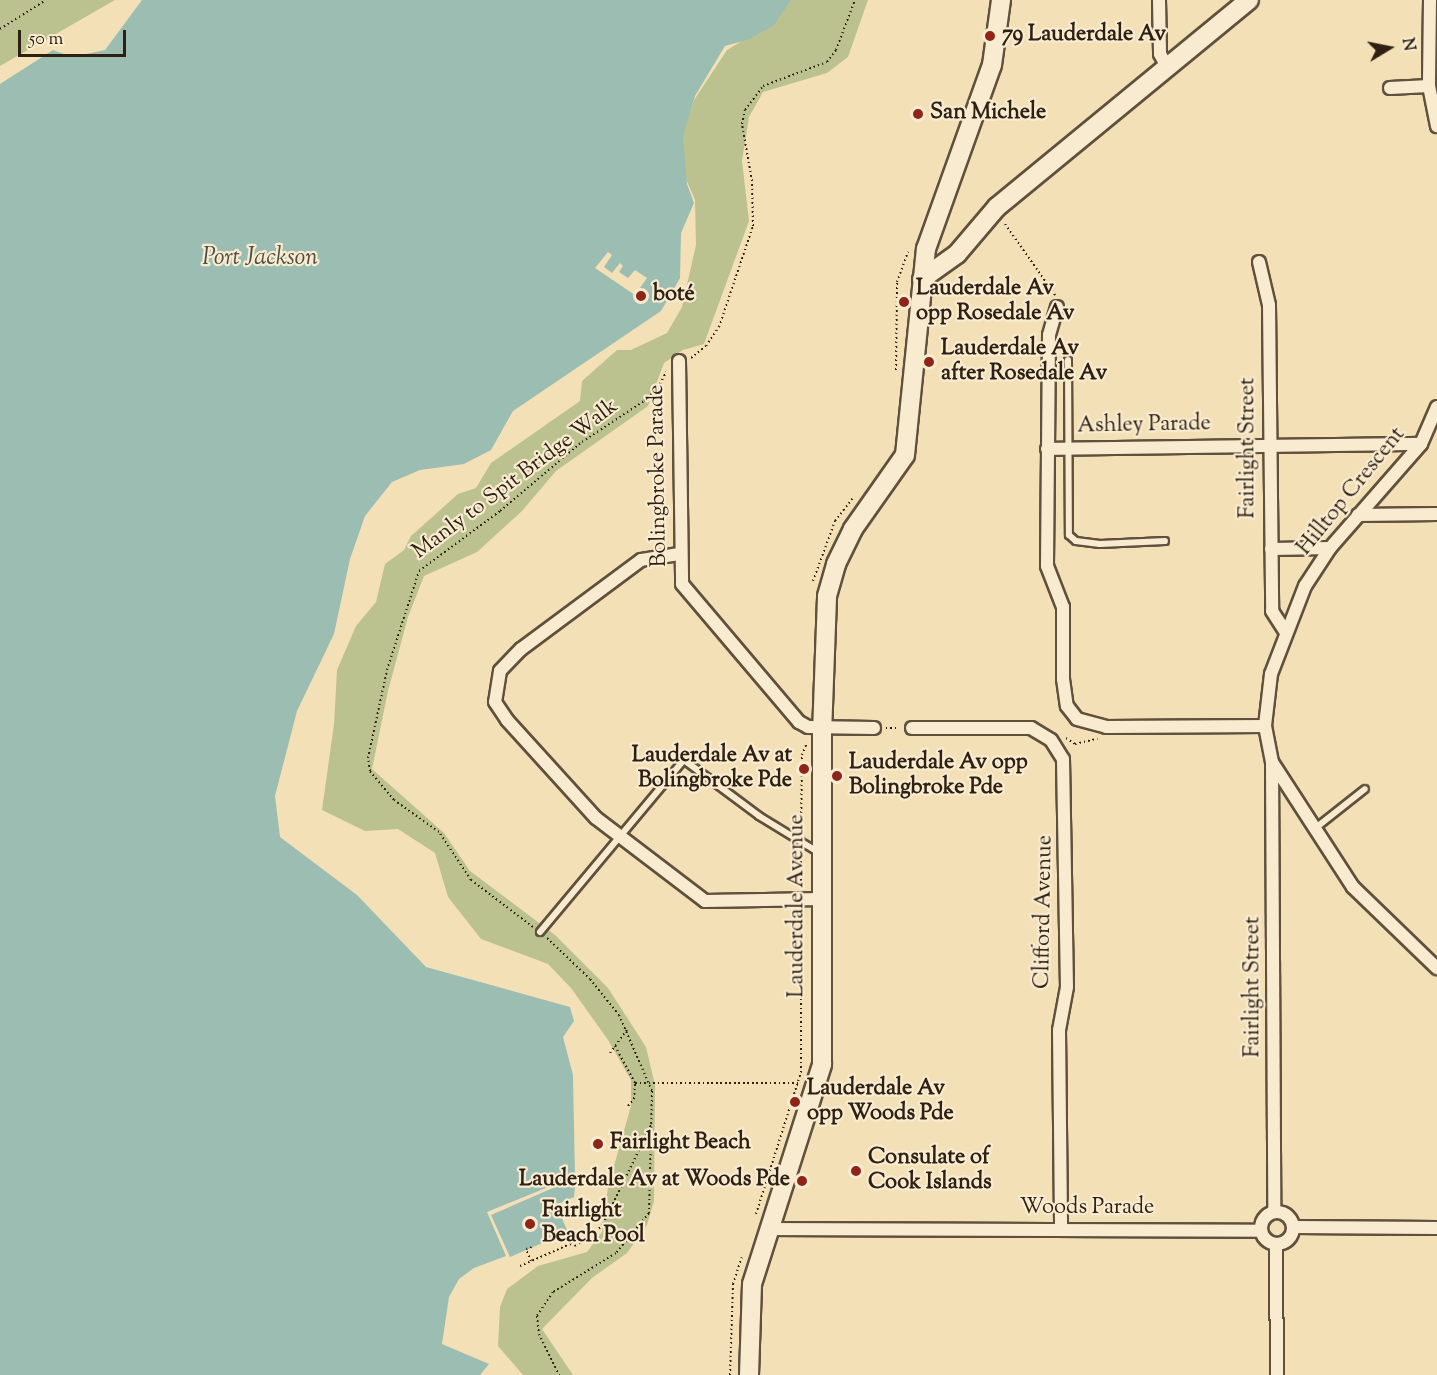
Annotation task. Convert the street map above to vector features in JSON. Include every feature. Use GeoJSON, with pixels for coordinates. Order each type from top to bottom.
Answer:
{"type":"FeatureCollection","features":[{"type":"Feature","properties":{"kind":"main road","name":"Lauderdale Avenue"},"geometry":{"type":"LineString","coordinates":[[749,1375],[750,1298],[769,1230],[819,1083],[824,625],[830,582],[853,529],[905,455],[922,279],[933,223],[992,65],[1001,0]]}},
{"type":"Feature","properties":{"kind":"main road"},"geometry":{"type":"LineString","coordinates":[[922,279],[957,254],[995,209],[1166,65],[1249,0]]}},
{"type":"Feature","properties":{"kind":"street"},"geometry":{"type":"LineString","coordinates":[[1159,0],[1160,54],[1166,65]]}},
{"type":"Feature","properties":{"kind":"street"},"geometry":{"type":"LineString","coordinates":[[1430,0],[1429,86],[1437,126]]}},
{"type":"Feature","properties":{"kind":"street"},"geometry":{"type":"LineString","coordinates":[[1390,88],[1429,86]]}},
{"type":"Feature","properties":{"kind":"street","name":"Fairlight Street"},"geometry":{"type":"LineString","coordinates":[[1259,262],[1269,305],[1272,611],[1285,632]]}},
{"type":"Feature","properties":{"kind":"street"},"geometry":{"type":"LineString","coordinates":[[1057,307],[1049,335],[1047,566],[1063,607],[1063,680],[1067,706],[1077,719],[1106,727],[1265,726]]}},
{"type":"Feature","properties":{"kind":"street","name":"Bolingbroke Parade"},"geometry":{"type":"LineString","coordinates":[[679,361],[679,554],[682,584],[700,609],[799,722],[822,728],[874,728]]}},
{"type":"Feature","properties":{"kind":"street","name":"Hilltop Crescent"},"geometry":{"type":"LineString","coordinates":[[1437,407],[1421,444],[1330,548],[1305,586],[1285,632],[1271,674],[1265,726],[1272,762],[1312,830],[1353,887],[1437,968]]}},
{"type":"Feature","properties":{"kind":"street","name":"Ashley Parade"},"geometry":{"type":"LineString","coordinates":[[1047,449],[1421,444]]}},
{"type":"Feature","properties":{"kind":"street"},"geometry":{"type":"LineString","coordinates":[[1358,515],[1437,514]]}},
{"type":"Feature","properties":{"kind":"street"},"geometry":{"type":"LineString","coordinates":[[1271,549],[1330,548]]}},
{"type":"Feature","properties":{"kind":"street"},"geometry":{"type":"LineString","coordinates":[[679,554],[641,560],[521,649],[500,671],[495,690],[495,702],[507,720],[596,818],[705,901],[822,898]]}},
{"type":"Feature","properties":{"kind":"street"},"geometry":{"type":"LineString","coordinates":[[912,728],[1031,728],[1041,734]]}},
{"type":"Feature","properties":{"kind":"street","name":"Clifford Avenue"},"geometry":{"type":"LineString","coordinates":[[1041,734],[1051,740],[1063,759],[1067,846],[1067,987],[1059,1030],[1061,1230]]}},
{"type":"Feature","properties":{"kind":"street","name":"Fairlight Street"},"geometry":{"type":"LineString","coordinates":[[1272,762],[1274,1212]]}},
{"type":"Feature","properties":{"kind":"street"},"geometry":{"type":"LineString","coordinates":[[1274,1212],[1289,1217],[1294,1227],[1287,1242],[1276,1245],[1266,1240],[1261,1231],[1265,1217],[1274,1212]]}},
{"type":"Feature","properties":{"kind":"street"},"geometry":{"type":"LineString","coordinates":[[1294,1227],[1437,1228]]}},
{"type":"Feature","properties":{"kind":"street","name":"Woods Parade"},"geometry":{"type":"LineString","coordinates":[[769,1230],[1261,1231]]}},
{"type":"Feature","properties":{"kind":"street"},"geometry":{"type":"LineString","coordinates":[[1276,1245],[1277,1375]]}},
{"type":"Feature","properties":{"kind":"lane"},"geometry":{"type":"LineString","coordinates":[[1068,360],[1069,535],[1076,541],[1100,544],[1165,541]]}},
{"type":"Feature","properties":{"kind":"lane"},"geometry":{"type":"LineString","coordinates":[[540,932],[684,760],[759,816],[822,854]]}},
{"type":"Feature","properties":{"kind":"lane"},"geometry":{"type":"LineString","coordinates":[[1312,830],[1365,789]]}},
{"type":"Feature","properties":{"kind":"path"},"geometry":{"type":"LineString","coordinates":[[0,29],[46,0]]}},
{"type":"Feature","properties":{"kind":"path","name":"Manly to Spit Bridge Walk"},"geometry":{"type":"LineString","coordinates":[[559,1375],[539,1334],[537,1316],[553,1292],[616,1253],[649,1213],[652,1123],[650,1083],[627,1030],[590,979],[540,932],[471,880],[439,831],[394,800],[370,771],[368,758],[387,670],[419,571],[500,511],[582,442],[644,401],[679,361],[697,356],[719,327],[753,226],[752,181],[742,124],[745,110],[763,86],[827,62],[836,50],[855,0]]}},
{"type":"Feature","properties":{"kind":"path"},"geometry":{"type":"LineString","coordinates":[[995,209],[1054,290],[1057,307]]}},
{"type":"Feature","properties":{"kind":"path"},"geometry":{"type":"LineString","coordinates":[[896,375],[897,282],[909,248]]}},
{"type":"Feature","properties":{"kind":"path"},"geometry":{"type":"LineString","coordinates":[[812,589],[835,521],[854,497]]}},
{"type":"Feature","properties":{"kind":"path"},"geometry":{"type":"LineString","coordinates":[[874,728],[912,728]]}},
{"type":"Feature","properties":{"kind":"path"},"geometry":{"type":"LineString","coordinates":[[1041,734],[1050,728],[1075,744],[1102,738]]}},
{"type":"Feature","properties":{"kind":"path"},"geometry":{"type":"LineString","coordinates":[[801,834],[803,750]]}},
{"type":"Feature","properties":{"kind":"path"},"geometry":{"type":"LineString","coordinates":[[801,855],[801,878]]}},
{"type":"Feature","properties":{"kind":"path"},"geometry":{"type":"LineString","coordinates":[[755,1216],[801,1072],[801,921]]}},
{"type":"Feature","properties":{"kind":"path"},"geometry":{"type":"LineString","coordinates":[[610,1053],[627,1030]]}},
{"type":"Feature","properties":{"kind":"path"},"geometry":{"type":"LineString","coordinates":[[615,1046],[635,1083],[634,1099],[627,1106]]}},
{"type":"Feature","properties":{"kind":"path"},"geometry":{"type":"LineString","coordinates":[[635,1083],[819,1083]]}},
{"type":"Feature","properties":{"kind":"path"},"geometry":{"type":"LineString","coordinates":[[520,1266],[570,1244],[575,1246],[603,1224],[652,1123]]}},
{"type":"Feature","properties":{"kind":"path"},"geometry":{"type":"LineString","coordinates":[[531,1261],[526,1249],[532,1246]]}},
{"type":"Feature","properties":{"kind":"path"},"geometry":{"type":"LineString","coordinates":[[730,1375],[733,1284],[743,1254]]}},
{"type":"Feature","properties":{"kind":"green space"},"geometry":{"type":"Polygon","coordinates":[[[0,0],[115,0],[0,66],[0,0]]]}},
{"type":"Feature","properties":{"kind":"green space"},"geometry":{"type":"Polygon","coordinates":[[[788,0],[868,0],[848,57],[827,73],[763,92],[749,117],[742,161],[749,221],[704,344],[683,350],[664,363],[648,406],[556,471],[522,511],[477,552],[424,576],[408,617],[388,691],[372,769],[444,833],[470,871],[555,935],[608,988],[646,1047],[655,1085],[654,1201],[647,1225],[627,1253],[592,1278],[542,1329],[573,1375],[523,1375],[498,1346],[500,1307],[507,1289],[538,1266],[587,1252],[602,1232],[608,1187],[631,1106],[631,1080],[608,1040],[571,988],[548,964],[481,939],[448,897],[435,853],[398,829],[365,831],[322,810],[334,724],[337,670],[356,626],[376,602],[385,564],[404,550],[411,536],[458,494],[476,488],[491,463],[580,401],[582,381],[617,350],[631,350],[667,333],[682,307],[696,245],[695,200],[682,170],[679,144],[694,100],[727,50],[778,19],[788,0]]]}},
{"type":"Feature","properties":{"kind":"water","name":"Port Jackson"},"geometry":{"type":"Polygon","coordinates":[[[142,0],[791,0],[774,25],[750,39],[725,46],[695,96],[683,136],[687,184],[694,203],[681,233],[680,278],[661,311],[513,411],[491,450],[464,464],[420,470],[392,482],[365,516],[350,559],[334,634],[297,711],[275,796],[280,837],[357,895],[426,967],[570,1007],[574,1021],[563,1037],[573,1075],[575,1176],[487,1212],[506,1256],[474,1268],[459,1279],[449,1297],[442,1344],[489,1364],[480,1375],[0,1375],[0,84],[53,50],[72,57],[105,50],[142,0]]]}},
{"type":"Feature","properties":{"kind":"water","name":"Fairlight Beach Pool"},"geometry":{"type":"Polygon","coordinates":[[[576,1178],[574,1197],[556,1205],[568,1232],[510,1257],[491,1215],[576,1178]]]}},
{"type":"Feature","properties":{"kind":"pier"},"geometry":{"type":"Polygon","coordinates":[[[608,252],[612,255],[604,267],[612,273],[620,263],[623,266],[619,272],[628,278],[635,270],[647,278],[635,295],[595,268],[608,252]]]}},
{"type":"Feature","properties":{"kind":"place","name":"79 Lauderdale Av"},"geometry":{"type":"Point","coordinates":[990,36]}},
{"type":"Feature","properties":{"kind":"place","name":"San Michele"},"geometry":{"type":"Point","coordinates":[918,114]}},
{"type":"Feature","properties":{"kind":"place","name":"boté"},"geometry":{"type":"Point","coordinates":[641,296]}},
{"type":"Feature","properties":{"kind":"place","name":"Lauderdale Av opp Rosedale Av"},"geometry":{"type":"Point","coordinates":[904,302]}},
{"type":"Feature","properties":{"kind":"place","name":"Lauderdale Av after Rosedale Av"},"geometry":{"type":"Point","coordinates":[929,362]}},
{"type":"Feature","properties":{"kind":"place","name":"Lauderdale Av at Bolingbroke Pde"},"geometry":{"type":"Point","coordinates":[804,769]}},
{"type":"Feature","properties":{"kind":"place","name":"Lauderdale Av opp Bolingbroke Pde"},"geometry":{"type":"Point","coordinates":[837,776]}},
{"type":"Feature","properties":{"kind":"place","name":"Lauderdale Av opp Woods Pde"},"geometry":{"type":"Point","coordinates":[795,1102]}},
{"type":"Feature","properties":{"kind":"place","name":"Fairlight Beach"},"geometry":{"type":"Point","coordinates":[598,1144]}},
{"type":"Feature","properties":{"kind":"place","name":"Consulate of Cook Islands"},"geometry":{"type":"Point","coordinates":[856,1171]}},
{"type":"Feature","properties":{"kind":"place","name":"Lauderdale Av at Woods Pde"},"geometry":{"type":"Point","coordinates":[802,1181]}},
{"type":"Feature","properties":{"kind":"place","name":"Fairlight Beach Pool"},"geometry":{"type":"Point","coordinates":[530,1224]}}]}
